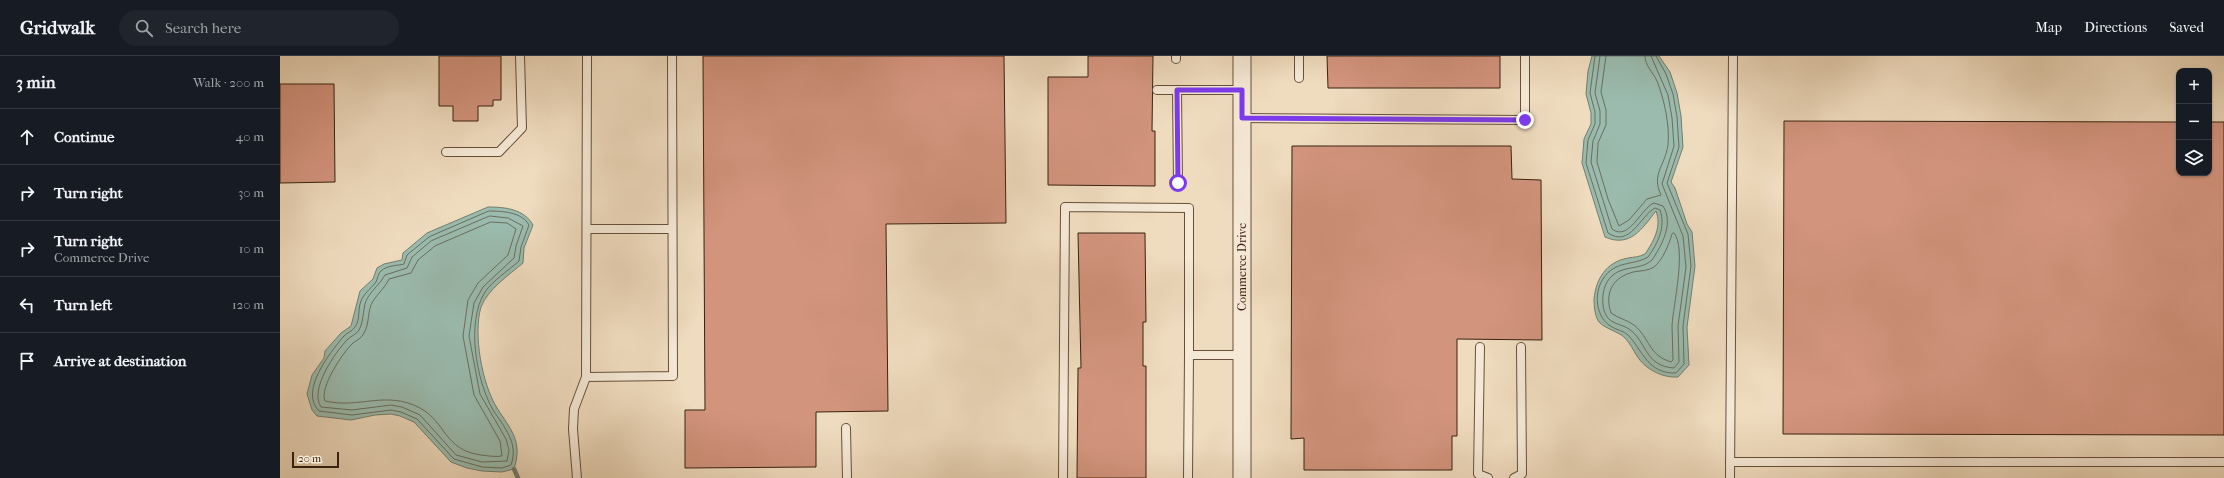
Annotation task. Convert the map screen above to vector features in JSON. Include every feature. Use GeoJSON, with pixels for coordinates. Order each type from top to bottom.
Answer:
{"type":"FeatureCollection","features":[{"type":"Feature","properties":{"kind":"street","name":"Commerce Drive"},"geometry":{"type":"LineString","coordinates":[[1242,56],[1242,478]]}},
{"type":"Feature","properties":{"kind":"lane"},"geometry":{"type":"LineString","coordinates":[[446,152],[499,152],[522,128],[520,56]]}},
{"type":"Feature","properties":{"kind":"lane"},"geometry":{"type":"LineString","coordinates":[[577,478],[573,429],[574,409],[586,377],[588,228],[586,56]]}},
{"type":"Feature","properties":{"kind":"lane"},"geometry":{"type":"LineString","coordinates":[[586,377],[674,376],[672,56]]}},
{"type":"Feature","properties":{"kind":"lane"},"geometry":{"type":"LineString","coordinates":[[1299,56],[1299,78]]}},
{"type":"Feature","properties":{"kind":"lane"},"geometry":{"type":"LineString","coordinates":[[1242,118],[1525,120],[1525,56]]}},
{"type":"Feature","properties":{"kind":"lane"},"geometry":{"type":"LineString","coordinates":[[1730,478],[1733,56]]}},
{"type":"Feature","properties":{"kind":"lane"},"geometry":{"type":"LineString","coordinates":[[1157,90],[1242,90]]}},
{"type":"Feature","properties":{"kind":"lane"},"geometry":{"type":"LineString","coordinates":[[1177,90],[1178,183]]}},
{"type":"Feature","properties":{"kind":"lane"},"geometry":{"type":"LineString","coordinates":[[1063,478],[1065,206],[1189,208],[1188,478]]}},
{"type":"Feature","properties":{"kind":"lane"},"geometry":{"type":"LineString","coordinates":[[588,228],[672,229]]}},
{"type":"Feature","properties":{"kind":"lane"},"geometry":{"type":"LineString","coordinates":[[1480,347],[1478,474],[1488,478]]}},
{"type":"Feature","properties":{"kind":"lane"},"geometry":{"type":"LineString","coordinates":[[1514,478],[1522,474],[1522,347]]}},
{"type":"Feature","properties":{"kind":"lane"},"geometry":{"type":"LineString","coordinates":[[1189,355],[1242,355]]}},
{"type":"Feature","properties":{"kind":"lane"},"geometry":{"type":"LineString","coordinates":[[846,428],[847,478]]}},
{"type":"Feature","properties":{"kind":"lane"},"geometry":{"type":"LineString","coordinates":[[1730,462],[2224,462]]}},
{"type":"Feature","properties":{"kind":"water"},"geometry":{"type":"Polygon","coordinates":[[[1592,56],[1659,56],[1670,72],[1677,93],[1681,116],[1683,147],[1671,182],[1675,188],[1687,224],[1692,232],[1695,266],[1687,327],[1689,365],[1678,377],[1666,376],[1649,369],[1640,361],[1625,338],[1602,325],[1596,314],[1594,299],[1600,278],[1608,267],[1614,263],[1620,260],[1645,254],[1654,239],[1658,228],[1658,217],[1656,211],[1635,235],[1628,238],[1614,240],[1605,237],[1582,163],[1584,139],[1591,124],[1591,113],[1586,94],[1588,71],[1592,56]]]}},
{"type":"Feature","properties":{"kind":"water"},"geometry":{"type":"Polygon","coordinates":[[[488,207],[507,208],[519,212],[525,215],[533,225],[524,248],[523,263],[499,283],[484,300],[479,318],[478,331],[480,359],[483,373],[492,398],[514,436],[517,451],[514,469],[502,472],[482,471],[467,468],[451,462],[414,422],[400,416],[391,414],[375,415],[351,420],[317,416],[312,410],[307,394],[312,375],[324,358],[325,351],[341,333],[351,326],[360,291],[373,279],[377,268],[384,264],[402,260],[403,253],[427,233],[488,207]]]}},
{"type":"Feature","properties":{"kind":"building"},"geometry":{"type":"Polygon","coordinates":[[[439,56],[501,56],[501,100],[493,100],[493,106],[478,106],[478,121],[453,121],[453,106],[439,106],[439,56]]]}},
{"type":"Feature","properties":{"kind":"building"},"geometry":{"type":"Polygon","coordinates":[[[703,56],[1004,56],[1006,223],[886,224],[888,411],[816,412],[816,467],[685,468],[685,410],[705,410],[703,56]]]}},
{"type":"Feature","properties":{"kind":"building"},"geometry":{"type":"Polygon","coordinates":[[[1088,56],[1153,56],[1152,131],[1155,131],[1155,186],[1048,185],[1048,77],[1088,77],[1088,56]]]}},
{"type":"Feature","properties":{"kind":"building"},"geometry":{"type":"Polygon","coordinates":[[[1327,56],[1500,56],[1500,88],[1328,88],[1327,56]]]}},
{"type":"Feature","properties":{"kind":"building"},"geometry":{"type":"Polygon","coordinates":[[[280,84],[334,84],[335,182],[280,183],[280,84]]]}},
{"type":"Feature","properties":{"kind":"building"},"geometry":{"type":"Polygon","coordinates":[[[1784,121],[2176,122],[2176,176],[2212,176],[2212,122],[2224,122],[2224,435],[1783,434],[1784,121]]]}},
{"type":"Feature","properties":{"kind":"building"},"geometry":{"type":"Polygon","coordinates":[[[1292,146],[1511,146],[1512,179],[1541,180],[1542,340],[1457,339],[1457,436],[1452,436],[1452,470],[1304,470],[1304,438],[1291,439],[1292,146]]]}},
{"type":"Feature","properties":{"kind":"building"},"geometry":{"type":"Polygon","coordinates":[[[1078,233],[1145,233],[1146,322],[1143,322],[1143,366],[1146,366],[1146,478],[1077,478],[1078,368],[1081,368],[1078,233]]]}},
{"type":"Feature","properties":{"kind":"waterway"},"geometry":{"type":"LineString","coordinates":[[514,469],[518,478]]}},
{"type":"Feature","properties":{"kind":"route"},"geometry":{"type":"LineString","coordinates":[[1178,183],[1177,90],[1242,90],[1242,118],[1525,120]]}}]}
